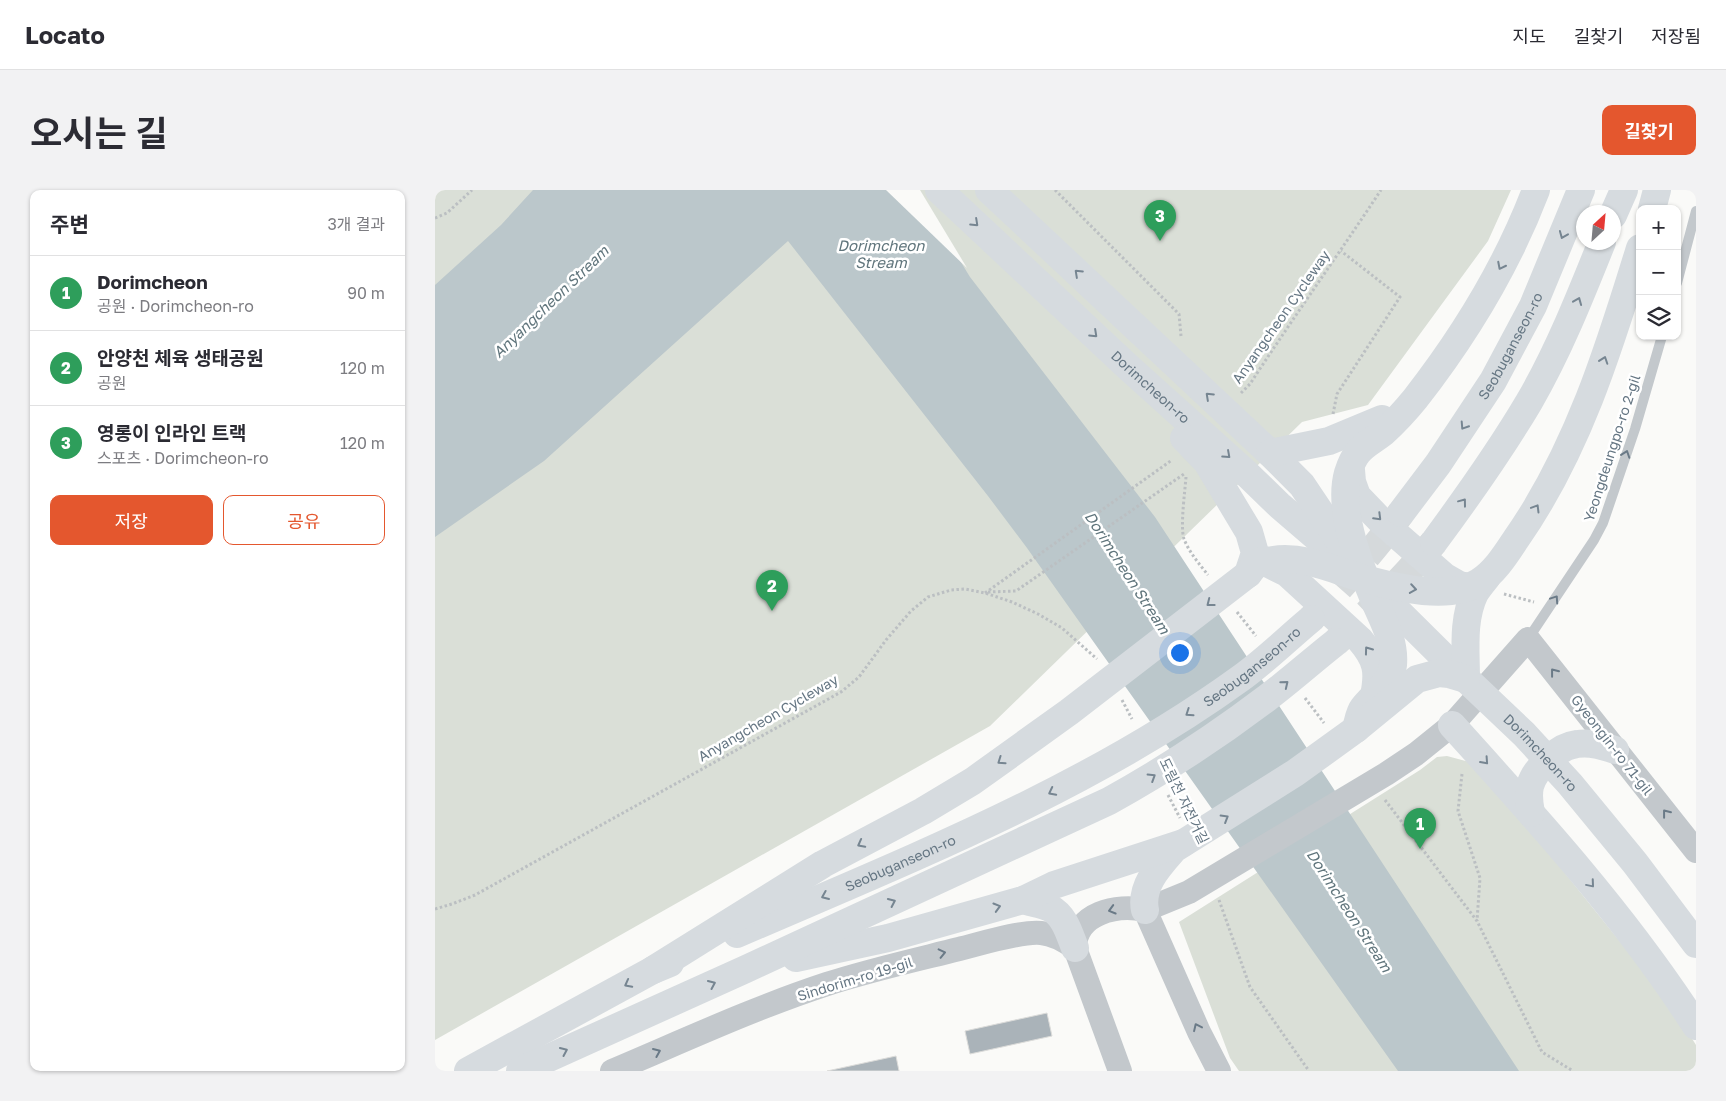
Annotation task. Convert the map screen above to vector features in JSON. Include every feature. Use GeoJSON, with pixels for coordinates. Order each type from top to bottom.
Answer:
{"type":"FeatureCollection","features":[{"type":"Feature","properties":{"kind":"main road","name":"Dorimcheon-ro"},"geometry":{"type":"LineString","coordinates":[[939,190],[1279,505],[1365,579],[1524,734],[1570,784],[1635,863],[1696,944]]}},
{"type":"Feature","properties":{"kind":"main road","name":"Dorimcheon-ro"},"geometry":{"type":"LineString","coordinates":[[989,190],[1302,485],[1365,579]]}},
{"type":"Feature","properties":{"kind":"main road"},"geometry":{"type":"LineString","coordinates":[[1356,729],[1362,709],[1389,678],[1393,667],[1393,654],[1391,639],[1365,579],[1345,510],[1346,483],[1353,461],[1360,449],[1385,431],[1410,405],[1442,365],[1484,301],[1535,190]]}},
{"type":"Feature","properties":{"kind":"main road","name":"Seobuganseon-ro"},"geometry":{"type":"LineString","coordinates":[[1401,514],[1438,464],[1493,381],[1533,306],[1581,190]]}},
{"type":"Feature","properties":{"kind":"main road"},"geometry":{"type":"LineString","coordinates":[[1617,205],[1624,190]]}},
{"type":"Feature","properties":{"kind":"main road"},"geometry":{"type":"LineString","coordinates":[[1653,205],[1657,190]]}},
{"type":"Feature","properties":{"kind":"main road"},"geometry":{"type":"LineString","coordinates":[[1434,542],[1481,479],[1529,401],[1571,320],[1599,250]]}},
{"type":"Feature","properties":{"kind":"main road"},"geometry":{"type":"LineString","coordinates":[[746,969],[888,938],[1023,900],[1181,831],[1295,774],[1356,729],[1417,679],[1439,673],[1466,679],[1466,635],[1469,612],[1475,593],[1486,586],[1533,514],[1570,443],[1592,395],[1639,250]]}},
{"type":"Feature","properties":{"kind":"main road"},"geometry":{"type":"LineString","coordinates":[[1128,366],[1170,424],[1207,462],[1249,532],[1255,553],[1254,568]]}},
{"type":"Feature","properties":{"kind":"main road"},"geometry":{"type":"LineString","coordinates":[[1270,453],[1329,441],[1361,429],[1410,405]]}},
{"type":"Feature","properties":{"kind":"main road"},"geometry":{"type":"LineString","coordinates":[[1353,461],[1352,482],[1357,496],[1363,503],[1445,577],[1459,585],[1486,586]]}},
{"type":"Feature","properties":{"kind":"main road"},"geometry":{"type":"LineString","coordinates":[[653,970],[823,864],[923,811],[973,781],[1069,712],[1254,568],[1282,558],[1328,567],[1365,579],[1413,589],[1436,592],[1486,586]]}},
{"type":"Feature","properties":{"kind":"main road"},"geometry":{"type":"LineString","coordinates":[[1254,568],[1269,564],[1287,573],[1360,640],[1370,651],[1376,664],[1378,678],[1374,696]]}},
{"type":"Feature","properties":{"kind":"main road","name":"Seobuganseon-ro"},"geometry":{"type":"LineString","coordinates":[[467,1071],[653,970],[967,834],[1095,770],[1167,728],[1243,676],[1311,619]]}},
{"type":"Feature","properties":{"kind":"main road","name":"Seobuganseon-ro"},"geometry":{"type":"LineString","coordinates":[[520,1071],[1109,801],[1193,751],[1268,697],[1336,642]]}},
{"type":"Feature","properties":{"kind":"main road"},"geometry":{"type":"LineString","coordinates":[[1452,725],[1604,898],[1696,1026]]}},
{"type":"Feature","properties":{"kind":"main road"},"geometry":{"type":"LineString","coordinates":[[1531,813],[1528,799],[1531,784],[1541,766],[1554,753],[1576,744],[1595,743],[1615,750]]}},
{"type":"Feature","properties":{"kind":"main road"},"geometry":{"type":"LineString","coordinates":[[1145,910],[1144,896],[1149,882],[1163,861],[1174,849],[1181,831]]}},
{"type":"Feature","properties":{"kind":"main road"},"geometry":{"type":"LineString","coordinates":[[1023,900],[1049,908],[1060,917],[1068,929],[1075,948]]}},
{"type":"Feature","properties":{"kind":"street"},"geometry":{"type":"LineString","coordinates":[[1120,1071],[1075,948],[1079,929],[1086,921],[1116,908],[1126,907],[1145,910],[1189,892],[1208,888],[1416,754],[1452,725],[1528,639]]}},
{"type":"Feature","properties":{"kind":"street","name":"Gyeongin-ro 71-gil"},"geometry":{"type":"LineString","coordinates":[[1528,639],[1696,851]]}},
{"type":"Feature","properties":{"kind":"street"},"geometry":{"type":"LineString","coordinates":[[1145,910],[1199,1032],[1219,1071]]}},
{"type":"Feature","properties":{"kind":"street","name":"Sindorim-ro 19-gil"},"geometry":{"type":"LineString","coordinates":[[612,1071],[715,1027],[827,984],[1039,932],[1053,935],[1075,948]]}},
{"type":"Feature","properties":{"kind":"lane"},"geometry":{"type":"LineString","coordinates":[[1681,267],[1696,211]]}},
{"type":"Feature","properties":{"kind":"lane","name":"Yeongdeungpo-ro 2-gil"},"geometry":{"type":"LineString","coordinates":[[1528,639],[1595,540],[1603,523],[1635,429],[1661,340]]}},
{"type":"Feature","properties":{"kind":"path"},"geometry":{"type":"LineString","coordinates":[[435,218],[447,213],[472,190]]}},
{"type":"Feature","properties":{"kind":"path"},"geometry":{"type":"LineString","coordinates":[[1055,190],[1179,314]]}},
{"type":"Feature","properties":{"kind":"path","name":"Anyangcheon Cycleway"},"geometry":{"type":"LineString","coordinates":[[1236,398],[1250,384],[1381,190]]}},
{"type":"Feature","properties":{"kind":"path"},"geometry":{"type":"LineString","coordinates":[[1332,418],[1337,394],[1400,297],[1341,251]]}},
{"type":"Feature","properties":{"kind":"path"},"geometry":{"type":"LineString","coordinates":[[985,592],[1157,470]]}},
{"type":"Feature","properties":{"kind":"path"},"geometry":{"type":"LineString","coordinates":[[985,592],[1016,592],[1187,472]]}},
{"type":"Feature","properties":{"kind":"path"},"geometry":{"type":"LineString","coordinates":[[1486,586],[1515,598],[1537,603]]}},
{"type":"Feature","properties":{"kind":"path","name":"Anyangcheon Cycleway"},"geometry":{"type":"LineString","coordinates":[[435,909],[475,895],[841,692],[859,677],[885,640],[911,611],[928,597],[951,590],[965,589],[985,592]]}},
{"type":"Feature","properties":{"kind":"path"},"geometry":{"type":"LineString","coordinates":[[985,592],[1038,614],[1062,628],[1100,661]]}},
{"type":"Feature","properties":{"kind":"path"},"geometry":{"type":"LineString","coordinates":[[1119,694],[1132,721]]}},
{"type":"Feature","properties":{"kind":"path"},"geometry":{"type":"LineString","coordinates":[[1463,767],[1458,811],[1480,878],[1477,921]]}},
{"type":"Feature","properties":{"kind":"path","name":"도림천 자전거길"},"geometry":{"type":"LineString","coordinates":[[1167,792],[1181,831]]}},
{"type":"Feature","properties":{"kind":"path"},"geometry":{"type":"LineString","coordinates":[[1208,888],[1250,987],[1309,1071]]}},
{"type":"Feature","properties":{"kind":"shaded area"},"geometry":{"type":"Polygon","coordinates":[[[435,190],[1511,190],[1488,241],[1368,405],[1302,422],[990,726],[435,1040],[435,190]]]}},
{"type":"Feature","properties":{"kind":"shaded area"},"geometry":{"type":"Polygon","coordinates":[[[1447,756],[1473,763],[1486,775],[1671,1005],[1696,1045],[1696,1071],[1239,1071],[1230,1058],[1179,922],[1420,770],[1437,757],[1447,756]]]}},
{"type":"Feature","properties":{"kind":"water","name":"Dorimcheon Stream"},"geometry":{"type":"Polygon","coordinates":[[[533,190],[917,190],[970,277],[1155,517],[1519,1071],[1398,1071],[1027,548],[788,241],[544,461],[435,537],[435,285],[501,225],[533,190]]]}},
{"type":"Feature","properties":{"kind":"pier"},"geometry":{"type":"Polygon","coordinates":[[[886,190],[920,190],[967,268],[886,190]]]}},
{"type":"Feature","properties":{"kind":"building"},"geometry":{"type":"Polygon","coordinates":[[[1047,1013],[1052,1036],[970,1054],[965,1031],[1047,1013]]]}},
{"type":"Feature","properties":{"kind":"building"},"geometry":{"type":"Polygon","coordinates":[[[896,1056],[899,1071],[827,1071],[896,1056]]]}},
{"type":"Feature","properties":{"kind":"tunnel"},"geometry":{"type":"LineString","coordinates":[[1311,619],[1380,541],[1401,513]]}},
{"type":"Feature","properties":{"kind":"tunnel"},"geometry":{"type":"LineString","coordinates":[[1336,642],[1387,594],[1434,542]]}},
{"type":"Feature","properties":{"kind":"place","name":"영롱이 인라인 트랙"},"geometry":{"type":"Point","coordinates":[1160,241]}},
{"type":"Feature","properties":{"kind":"place","name":"안양천 체육 생태공원"},"geometry":{"type":"Point","coordinates":[772,611]}},
{"type":"Feature","properties":{"kind":"place","name":"Dorimcheon"},"geometry":{"type":"Point","coordinates":[1420,849]}},
{"type":"Feature","properties":{"kind":"water label","name":"Anyangcheon Stream"},"geometry":{"type":"Point","coordinates":[551,302]}}]}
